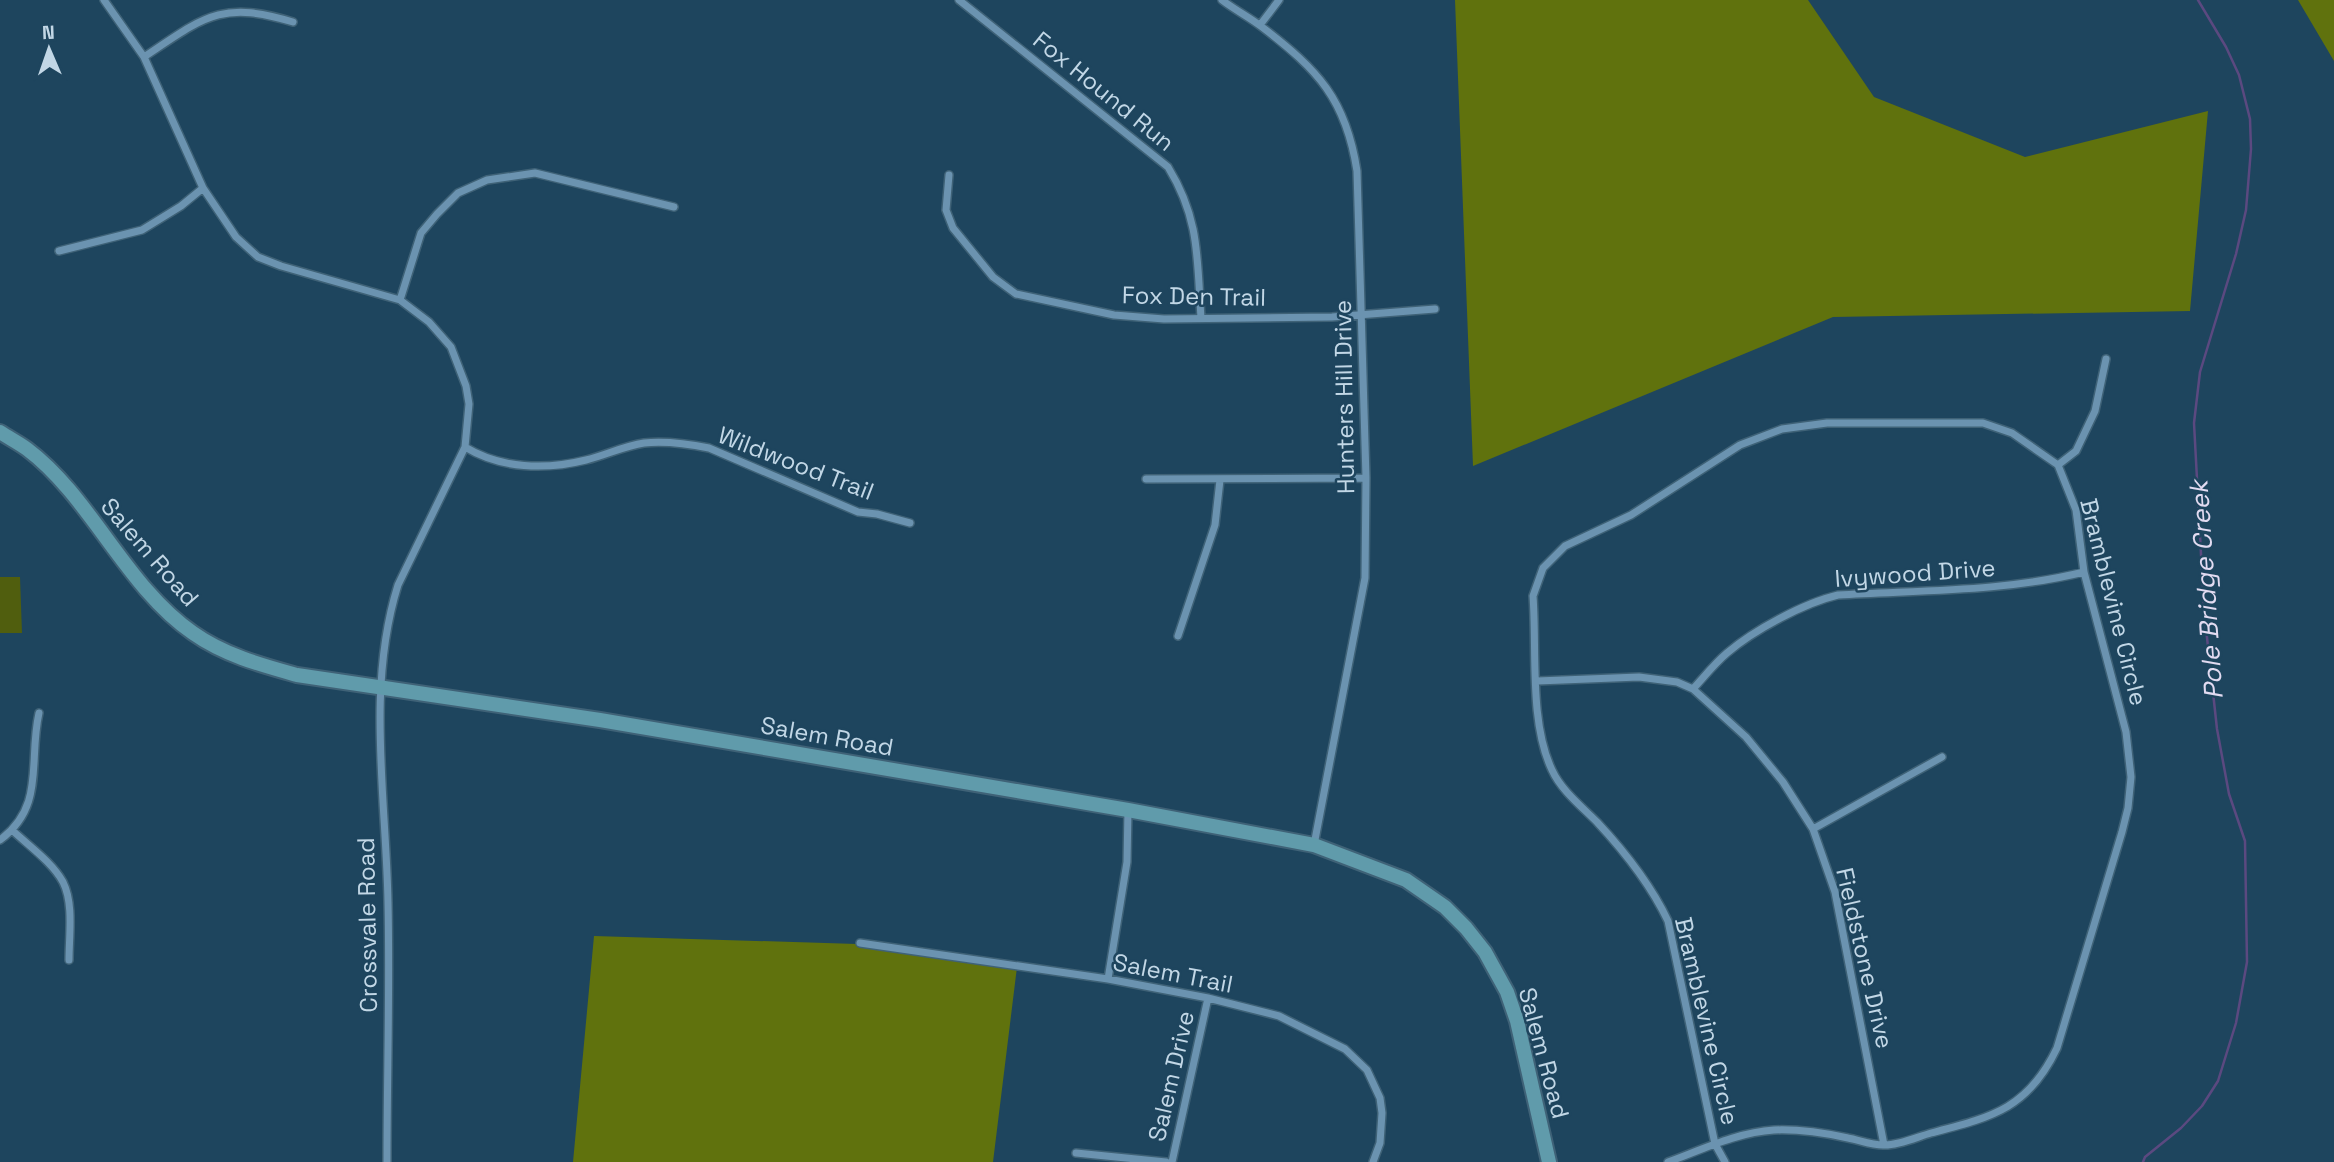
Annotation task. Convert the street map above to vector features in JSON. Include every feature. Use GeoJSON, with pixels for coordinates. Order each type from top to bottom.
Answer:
{"type":"FeatureCollection","features":[{"type":"Feature","properties":{"kind":"street"},"geometry":{"type":"LineString","coordinates":[[104,0],[144,57],[203,188],[236,237],[258,257],[281,266],[400,299],[429,322],[451,348],[466,386],[469,404],[465,447]]}},
{"type":"Feature","properties":{"kind":"street","name":"Fox Hound Run"},"geometry":{"type":"LineString","coordinates":[[959,0],[1168,167],[1181,188],[1193,223],[1197,246],[1200,318]]}},
{"type":"Feature","properties":{"kind":"street","name":"Hunters Hill Drive"},"geometry":{"type":"LineString","coordinates":[[1222,0],[1259,25],[1324,81],[1347,127],[1357,172],[1366,478],[1365,578],[1314,845]]}},
{"type":"Feature","properties":{"kind":"street"},"geometry":{"type":"LineString","coordinates":[[1259,25],[1279,0]]}},
{"type":"Feature","properties":{"kind":"street"},"geometry":{"type":"LineString","coordinates":[[144,57],[186,29],[224,12],[247,9],[293,22]]}},
{"type":"Feature","properties":{"kind":"street"},"geometry":{"type":"LineString","coordinates":[[400,299],[421,233],[458,193],[486,180],[535,173],[674,207]]}},
{"type":"Feature","properties":{"kind":"street","name":"Fox Den Trail"},"geometry":{"type":"LineString","coordinates":[[949,175],[946,210],[953,228],[993,277],[1017,294],[1114,315],[1164,319],[1362,315],[1435,309]]}},
{"type":"Feature","properties":{"kind":"street"},"geometry":{"type":"LineString","coordinates":[[59,251],[142,230],[181,206],[203,188]]}},
{"type":"Feature","properties":{"kind":"street"},"geometry":{"type":"LineString","coordinates":[[2058,465],[2076,451],[2095,411],[2106,359]]}},
{"type":"Feature","properties":{"kind":"street","name":"Bramblevine Circle"},"geometry":{"type":"LineString","coordinates":[[1668,1162],[1715,1144],[1773,1130],[1816,1133],[1884,1146],[1983,1119],[2010,1106],[2033,1086],[2057,1048],[2122,832],[2130,785],[2126,732],[2084,572],[2076,510],[2058,465],[2012,432],[1983,423],[1820,423],[1782,429],[1727,452],[1631,516],[1565,547],[1553,556],[1540,574],[1533,596],[1541,743],[1553,772],[1569,794],[1630,860],[1654,892],[1668,921],[1715,1144],[1725,1162]]}},
{"type":"Feature","properties":{"kind":"street","name":"Salem Road"},"geometry":{"type":"LineString","coordinates":[[0,432],[28,450],[64,485],[139,580],[169,613],[193,633],[257,664],[297,675],[600,720],[1128,810],[1314,845],[1406,880],[1445,907],[1466,928],[1485,952],[1507,992],[1517,1021],[1549,1162]]}},
{"type":"Feature","properties":{"kind":"street","name":"Wildwood Trail"},"geometry":{"type":"LineString","coordinates":[[465,447],[480,456],[513,465],[544,467],[587,460],[617,449],[646,443],[692,444],[709,448],[858,512],[910,523]]}},
{"type":"Feature","properties":{"kind":"street","name":"Crossvale Road"},"geometry":{"type":"LineString","coordinates":[[387,1162],[388,903],[380,687],[398,585],[465,447]]}},
{"type":"Feature","properties":{"kind":"street"},"geometry":{"type":"LineString","coordinates":[[1146,479],[1366,478]]}},
{"type":"Feature","properties":{"kind":"street"},"geometry":{"type":"LineString","coordinates":[[1178,636],[1215,525],[1220,480]]}},
{"type":"Feature","properties":{"kind":"street","name":"Ivywood Drive"},"geometry":{"type":"LineString","coordinates":[[1693,689],[1727,653],[1793,612],[1818,600],[1851,594],[1997,588],[2047,581],[2084,572]]}},
{"type":"Feature","properties":{"kind":"street","name":"Fieldstone Drive"},"geometry":{"type":"LineString","coordinates":[[1537,681],[1639,677],[1677,682],[1693,689],[1746,737],[1783,782],[1813,829],[1835,892],[1884,1146]]}},
{"type":"Feature","properties":{"kind":"street"},"geometry":{"type":"LineString","coordinates":[[0,840],[12,830],[30,802],[34,779],[34,737],[39,713]]}},
{"type":"Feature","properties":{"kind":"street"},"geometry":{"type":"LineString","coordinates":[[1813,829],[1942,757]]}},
{"type":"Feature","properties":{"kind":"street"},"geometry":{"type":"LineString","coordinates":[[1108,979],[1127,862],[1128,810]]}},
{"type":"Feature","properties":{"kind":"street"},"geometry":{"type":"LineString","coordinates":[[12,830],[53,869],[63,883],[69,918],[69,960]]}},
{"type":"Feature","properties":{"kind":"street","name":"Salem Trail"},"geometry":{"type":"LineString","coordinates":[[860,943],[1108,979],[1209,998],[1279,1016],[1345,1049],[1357,1059],[1374,1083],[1382,1113],[1380,1143],[1373,1162]]}},
{"type":"Feature","properties":{"kind":"street","name":"Salem Drive"},"geometry":{"type":"LineString","coordinates":[[1172,1162],[1209,998]]}},
{"type":"Feature","properties":{"kind":"street"},"geometry":{"type":"LineString","coordinates":[[1076,1153],[1166,1162]]}},
{"type":"Feature","properties":{"kind":"green space"},"geometry":{"type":"Polygon","coordinates":[[[1455,0],[1808,0],[1874,97],[2025,157],[2208,111],[2190,311],[1833,317],[1473,466],[1455,0]]]}},
{"type":"Feature","properties":{"kind":"green space"},"geometry":{"type":"Polygon","coordinates":[[[2298,0],[2334,0],[2334,61],[2298,0]]]}},
{"type":"Feature","properties":{"kind":"green space"},"geometry":{"type":"Polygon","coordinates":[[[0,577],[20,577],[22,633],[0,633],[0,577]]]}},
{"type":"Feature","properties":{"kind":"green space"},"geometry":{"type":"Polygon","coordinates":[[[594,936],[857,944],[1017,967],[993,1162],[573,1162],[594,936]]]}},
{"type":"Feature","properties":{"kind":"waterway","name":"Pole Bridge Creek"},"geometry":{"type":"LineString","coordinates":[[2143,1162],[2145,1157],[2181,1128],[2202,1106],[2218,1081],[2236,1023],[2247,962],[2245,841],[2229,794],[2217,729],[2204,610],[2194,423],[2200,372],[2236,254],[2246,210],[2251,149],[2250,119],[2239,75],[2198,0]]}}]}
